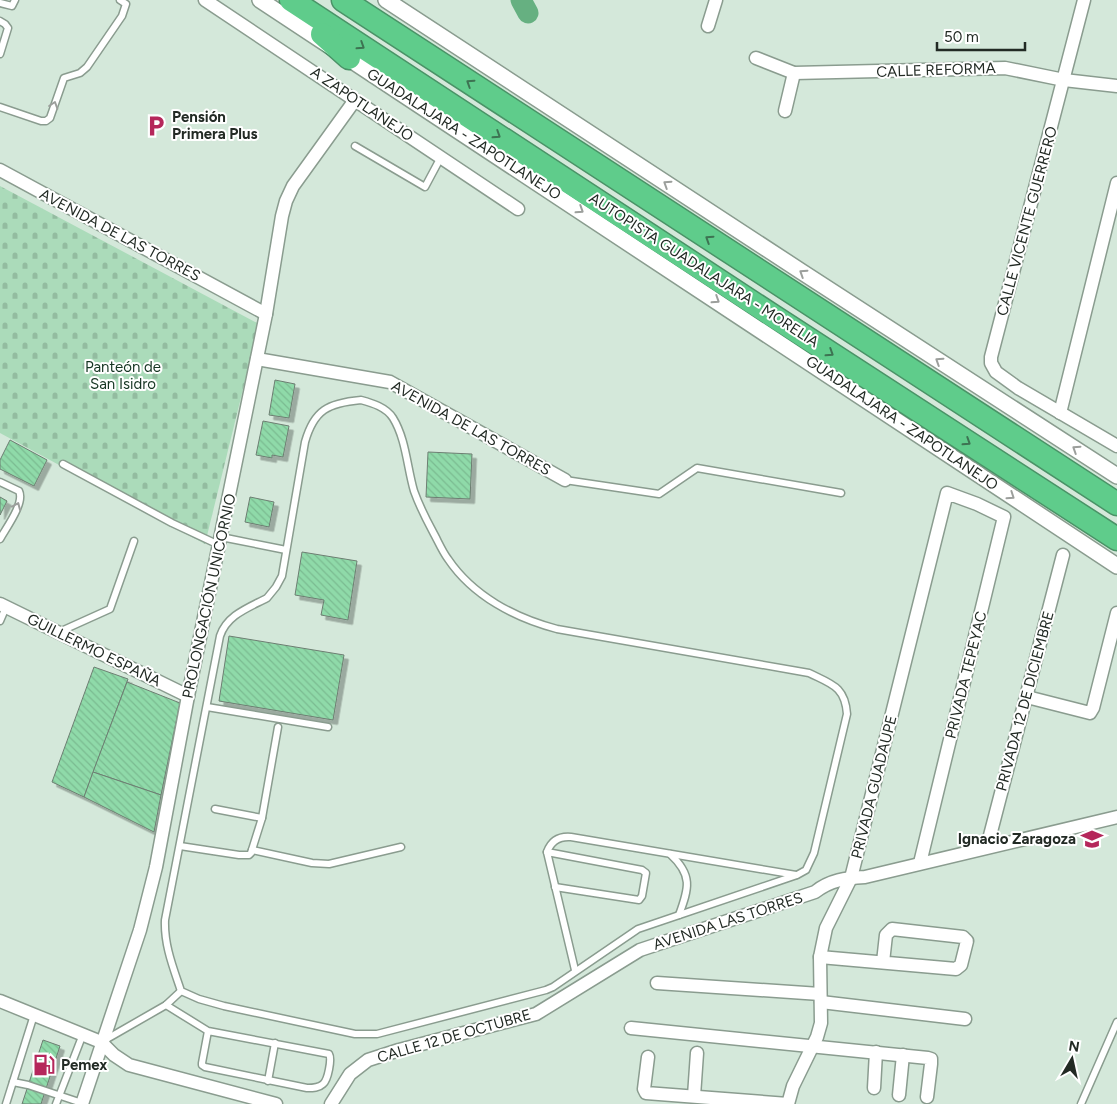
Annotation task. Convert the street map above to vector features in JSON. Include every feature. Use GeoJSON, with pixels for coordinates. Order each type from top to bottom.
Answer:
{"type":"FeatureCollection","features":[{"type":"Feature","properties":{"kind":"highway"},"geometry":{"type":"LineString","coordinates":[[284,0],[349,58]]}},
{"type":"Feature","properties":{"kind":"highway","name":"AUTOPISTA GUADALAJARA - MORELIA"},"geometry":{"type":"LineString","coordinates":[[291,0],[1117,539]]}},
{"type":"Feature","properties":{"kind":"highway","name":"AUTOPISTA GUADALAJARA - MORELIA"},"geometry":{"type":"LineString","coordinates":[[343,0],[1117,504]]}},
{"type":"Feature","properties":{"kind":"street","name":"A ZAPOTLANEJO"},"geometry":{"type":"LineString","coordinates":[[205,0],[518,209]]}},
{"type":"Feature","properties":{"kind":"street","name":"GUADALAJARA - ZAPOTLANEJO"},"geometry":{"type":"LineString","coordinates":[[260,0],[1117,566]]}},
{"type":"Feature","properties":{"kind":"street"},"geometry":{"type":"LineString","coordinates":[[386,0],[1117,476]]}},
{"type":"Feature","properties":{"kind":"street"},"geometry":{"type":"LineString","coordinates":[[708,26],[716,0]]}},
{"type":"Feature","properties":{"kind":"street","name":"CALLE VICENTE GUERRERO"},"geometry":{"type":"LineString","coordinates":[[1060,413],[1018,388],[996,372],[991,363],[991,357],[1084,0]]}},
{"type":"Feature","properties":{"kind":"street","name":"CALLE REFORMA"},"geometry":{"type":"LineString","coordinates":[[756,58],[794,72],[1005,68],[1064,80],[1117,86]]}},
{"type":"Feature","properties":{"kind":"street"},"geometry":{"type":"LineString","coordinates":[[785,111],[794,72]]}},
{"type":"Feature","properties":{"kind":"street","name":"PROLONGACIÓN UNICORNIO"},"geometry":{"type":"LineString","coordinates":[[82,1103],[147,907],[266,314],[286,201],[293,186],[356,100]]}},
{"type":"Feature","properties":{"kind":"street","name":"AVENIDA DE LAS TORRES"},"geometry":{"type":"LineString","coordinates":[[0,170],[266,314]]}},
{"type":"Feature","properties":{"kind":"street"},"geometry":{"type":"LineString","coordinates":[[1117,183],[1060,413],[1117,446]]}},
{"type":"Feature","properties":{"kind":"street","name":"AVENIDA DE LAS TORRES"},"geometry":{"type":"LineString","coordinates":[[257,359],[390,382],[565,480]]}},
{"type":"Feature","properties":{"kind":"street","name":"PRIVADA GUADAUPE"},"geometry":{"type":"LineString","coordinates":[[788,1104],[792,1086],[817,1037],[821,1023],[820,957],[826,928],[849,882],[947,493],[977,504]]}},
{"type":"Feature","properties":{"kind":"street","name":"PRIVADA TEPEYAC"},"geometry":{"type":"LineString","coordinates":[[920,863],[1004,517],[977,504]]}},
{"type":"Feature","properties":{"kind":"street","name":"PRIVADA 12 DE DICIEMBRE"},"geometry":{"type":"LineString","coordinates":[[987,847],[1063,556]]}},
{"type":"Feature","properties":{"kind":"street","name":"GUILLERMO ESPAÑA"},"geometry":{"type":"LineString","coordinates":[[3,606],[188,696]]}},
{"type":"Feature","properties":{"kind":"street"},"geometry":{"type":"LineString","coordinates":[[1027,697],[1090,713],[1093,708],[1117,613]]}},
{"type":"Feature","properties":{"kind":"street","name":"AVENIDA LAS TORRES"},"geometry":{"type":"LineString","coordinates":[[640,950],[815,892],[829,893],[849,882],[865,877],[1117,817]]}},
{"type":"Feature","properties":{"kind":"street"},"geometry":{"type":"LineString","coordinates":[[820,957],[956,969],[961,965],[967,941],[960,937],[892,929],[886,935],[883,962]]}},
{"type":"Feature","properties":{"kind":"street","name":"CALLE 12 DE OCTUBRE"},"geometry":{"type":"LineString","coordinates":[[331,1104],[333,1098],[350,1074],[368,1060],[398,1050],[536,1014],[640,950]]}},
{"type":"Feature","properties":{"kind":"street"},"geometry":{"type":"LineString","coordinates":[[657,982],[821,998],[965,1019]]}},
{"type":"Feature","properties":{"kind":"street"},"geometry":{"type":"LineString","coordinates":[[0,1001],[101,1042],[114,1055],[129,1065],[276,1104]]}},
{"type":"Feature","properties":{"kind":"street"},"geometry":{"type":"LineString","coordinates":[[631,1028],[931,1059],[927,1097]]}},
{"type":"Feature","properties":{"kind":"street"},"geometry":{"type":"LineString","coordinates":[[874,1088],[876,1052]]}},
{"type":"Feature","properties":{"kind":"street"},"geometry":{"type":"LineString","coordinates":[[694,1096],[697,1053]]}},
{"type":"Feature","properties":{"kind":"street"},"geometry":{"type":"LineString","coordinates":[[899,1095],[902,1055]]}},
{"type":"Feature","properties":{"kind":"street"},"geometry":{"type":"LineString","coordinates":[[648,1057],[644,1091],[649,1094],[788,1104]]}},
{"type":"Feature","properties":{"kind":"lane"},"geometry":{"type":"LineString","coordinates":[[0,4],[12,6],[16,0]]}},
{"type":"Feature","properties":{"kind":"lane"},"geometry":{"type":"LineString","coordinates":[[0,107],[41,121],[46,121],[50,118],[64,78],[84,71],[122,16],[126,4],[120,0]]}},
{"type":"Feature","properties":{"kind":"lane"},"geometry":{"type":"LineString","coordinates":[[0,22],[8,28],[0,54]]}},
{"type":"Feature","properties":{"kind":"lane"},"geometry":{"type":"LineString","coordinates":[[355,146],[425,187],[441,157]]}},
{"type":"Feature","properties":{"kind":"lane"},"geometry":{"type":"LineString","coordinates":[[361,400],[376,404],[392,416],[400,432],[417,500],[448,559],[463,577],[485,596],[509,612],[533,623],[557,629],[809,673],[835,686],[842,692],[847,714],[814,853],[806,870],[797,875],[638,928],[546,990],[370,1035],[355,1034],[224,1006],[199,1000],[181,990],[167,951],[164,935],[167,907],[223,627],[234,615],[272,594],[282,576],[286,550],[305,442],[310,425],[318,415],[330,406],[344,401],[361,400]]}},
{"type":"Feature","properties":{"kind":"lane"},"geometry":{"type":"LineString","coordinates":[[63,464],[172,523],[220,541],[286,550]]}},
{"type":"Feature","properties":{"kind":"lane"},"geometry":{"type":"LineString","coordinates":[[565,480],[659,494],[696,468],[841,493]]}},
{"type":"Feature","properties":{"kind":"lane"},"geometry":{"type":"LineString","coordinates":[[0,482],[19,491],[21,497],[19,505],[0,539]]}},
{"type":"Feature","properties":{"kind":"lane"},"geometry":{"type":"LineString","coordinates":[[58,632],[110,609],[134,541]]}},
{"type":"Feature","properties":{"kind":"lane"},"geometry":{"type":"LineString","coordinates":[[0,621],[3,606]]}},
{"type":"Feature","properties":{"kind":"lane"},"geometry":{"type":"LineString","coordinates":[[207,707],[328,726]]}},
{"type":"Feature","properties":{"kind":"lane"},"geometry":{"type":"LineString","coordinates":[[180,846],[239,856],[249,855],[262,818],[278,727]]}},
{"type":"Feature","properties":{"kind":"lane"},"geometry":{"type":"LineString","coordinates":[[215,809],[262,818]]}},
{"type":"Feature","properties":{"kind":"lane"},"geometry":{"type":"LineString","coordinates":[[575,970],[547,852],[552,842],[565,836],[797,875]]}},
{"type":"Feature","properties":{"kind":"lane"},"geometry":{"type":"LineString","coordinates":[[252,850],[312,863],[329,864],[401,847]]}},
{"type":"Feature","properties":{"kind":"lane"},"geometry":{"type":"LineString","coordinates":[[547,852],[642,870],[646,873],[642,896],[639,900],[555,887]]}},
{"type":"Feature","properties":{"kind":"lane"},"geometry":{"type":"LineString","coordinates":[[670,853],[681,864],[686,874],[687,889],[679,915]]}},
{"type":"Feature","properties":{"kind":"lane"},"geometry":{"type":"LineString","coordinates":[[101,1042],[166,1005],[181,990]]}},
{"type":"Feature","properties":{"kind":"lane"},"geometry":{"type":"LineString","coordinates":[[166,1005],[208,1031],[327,1053],[331,1058],[325,1082],[318,1087],[307,1088],[202,1065],[208,1031]]}},
{"type":"Feature","properties":{"kind":"lane"},"geometry":{"type":"LineString","coordinates":[[6,1104],[34,1015]]}},
{"type":"Feature","properties":{"kind":"lane"},"geometry":{"type":"LineString","coordinates":[[1081,1104],[1117,1022]]}},
{"type":"Feature","properties":{"kind":"lane"},"geometry":{"type":"LineString","coordinates":[[56,1104],[83,1034]]}},
{"type":"Feature","properties":{"kind":"lane"},"geometry":{"type":"LineString","coordinates":[[268,1080],[275,1042]]}},
{"type":"Feature","properties":{"kind":"lane"},"geometry":{"type":"LineString","coordinates":[[13,1082],[82,1103]]}},
{"type":"Feature","properties":{"kind":"green space","name":"Panteón de San Isidro"},"geometry":{"type":"Polygon","coordinates":[[[0,186],[259,324],[205,544],[0,433],[0,186]]]}},
{"type":"Feature","properties":{"kind":"building"},"geometry":{"type":"Polygon","coordinates":[[[275,380],[295,384],[289,418],[269,415],[275,380]]]}},
{"type":"Feature","properties":{"kind":"building"},"geometry":{"type":"Polygon","coordinates":[[[263,421],[289,426],[283,457],[272,455],[272,458],[256,455],[263,421]]]}},
{"type":"Feature","properties":{"kind":"building"},"geometry":{"type":"Polygon","coordinates":[[[10,440],[47,460],[34,486],[0,469],[0,460],[10,440]]]}},
{"type":"Feature","properties":{"kind":"building"},"geometry":{"type":"Polygon","coordinates":[[[428,452],[472,454],[470,499],[426,497],[428,452]]]}},
{"type":"Feature","properties":{"kind":"building"},"geometry":{"type":"Polygon","coordinates":[[[0,497],[7,501],[0,515],[0,497]]]}},
{"type":"Feature","properties":{"kind":"building"},"geometry":{"type":"Polygon","coordinates":[[[250,497],[274,502],[269,527],[245,522],[250,497]]]}},
{"type":"Feature","properties":{"kind":"building"},"geometry":{"type":"Polygon","coordinates":[[[302,552],[357,561],[348,620],[321,615],[324,600],[295,595],[302,552]]]}},
{"type":"Feature","properties":{"kind":"building"},"geometry":{"type":"Polygon","coordinates":[[[229,636],[344,655],[333,720],[219,701],[229,636]]]}},
{"type":"Feature","properties":{"kind":"building"},"geometry":{"type":"Polygon","coordinates":[[[94,667],[128,679],[84,797],[52,782],[94,667]]]}},
{"type":"Feature","properties":{"kind":"building"},"geometry":{"type":"Polygon","coordinates":[[[127,682],[180,703],[161,795],[93,772],[127,682]]]}},
{"type":"Feature","properties":{"kind":"building"},"geometry":{"type":"Polygon","coordinates":[[[93,772],[161,795],[154,832],[84,797],[93,772]]]}},
{"type":"Feature","properties":{"kind":"building","name":"Pemex"},"geometry":{"type":"Polygon","coordinates":[[[43,1040],[60,1046],[41,1104],[22,1104],[43,1040]]]}},
{"type":"Feature","properties":{"kind":"waterway"},"geometry":{"type":"LineString","coordinates":[[521,0],[528,13]]}},
{"type":"Feature","properties":{"kind":"place","name":"Pensión Primera Plus"},"geometry":{"type":"Point","coordinates":[156,126]}},
{"type":"Feature","properties":{"kind":"place","name":"Ignacio Zaragoza"},"geometry":{"type":"Point","coordinates":[1092,839]}},
{"type":"Feature","properties":{"kind":"place","name":"Pemex"},"geometry":{"type":"Point","coordinates":[44,1065]}}]}
